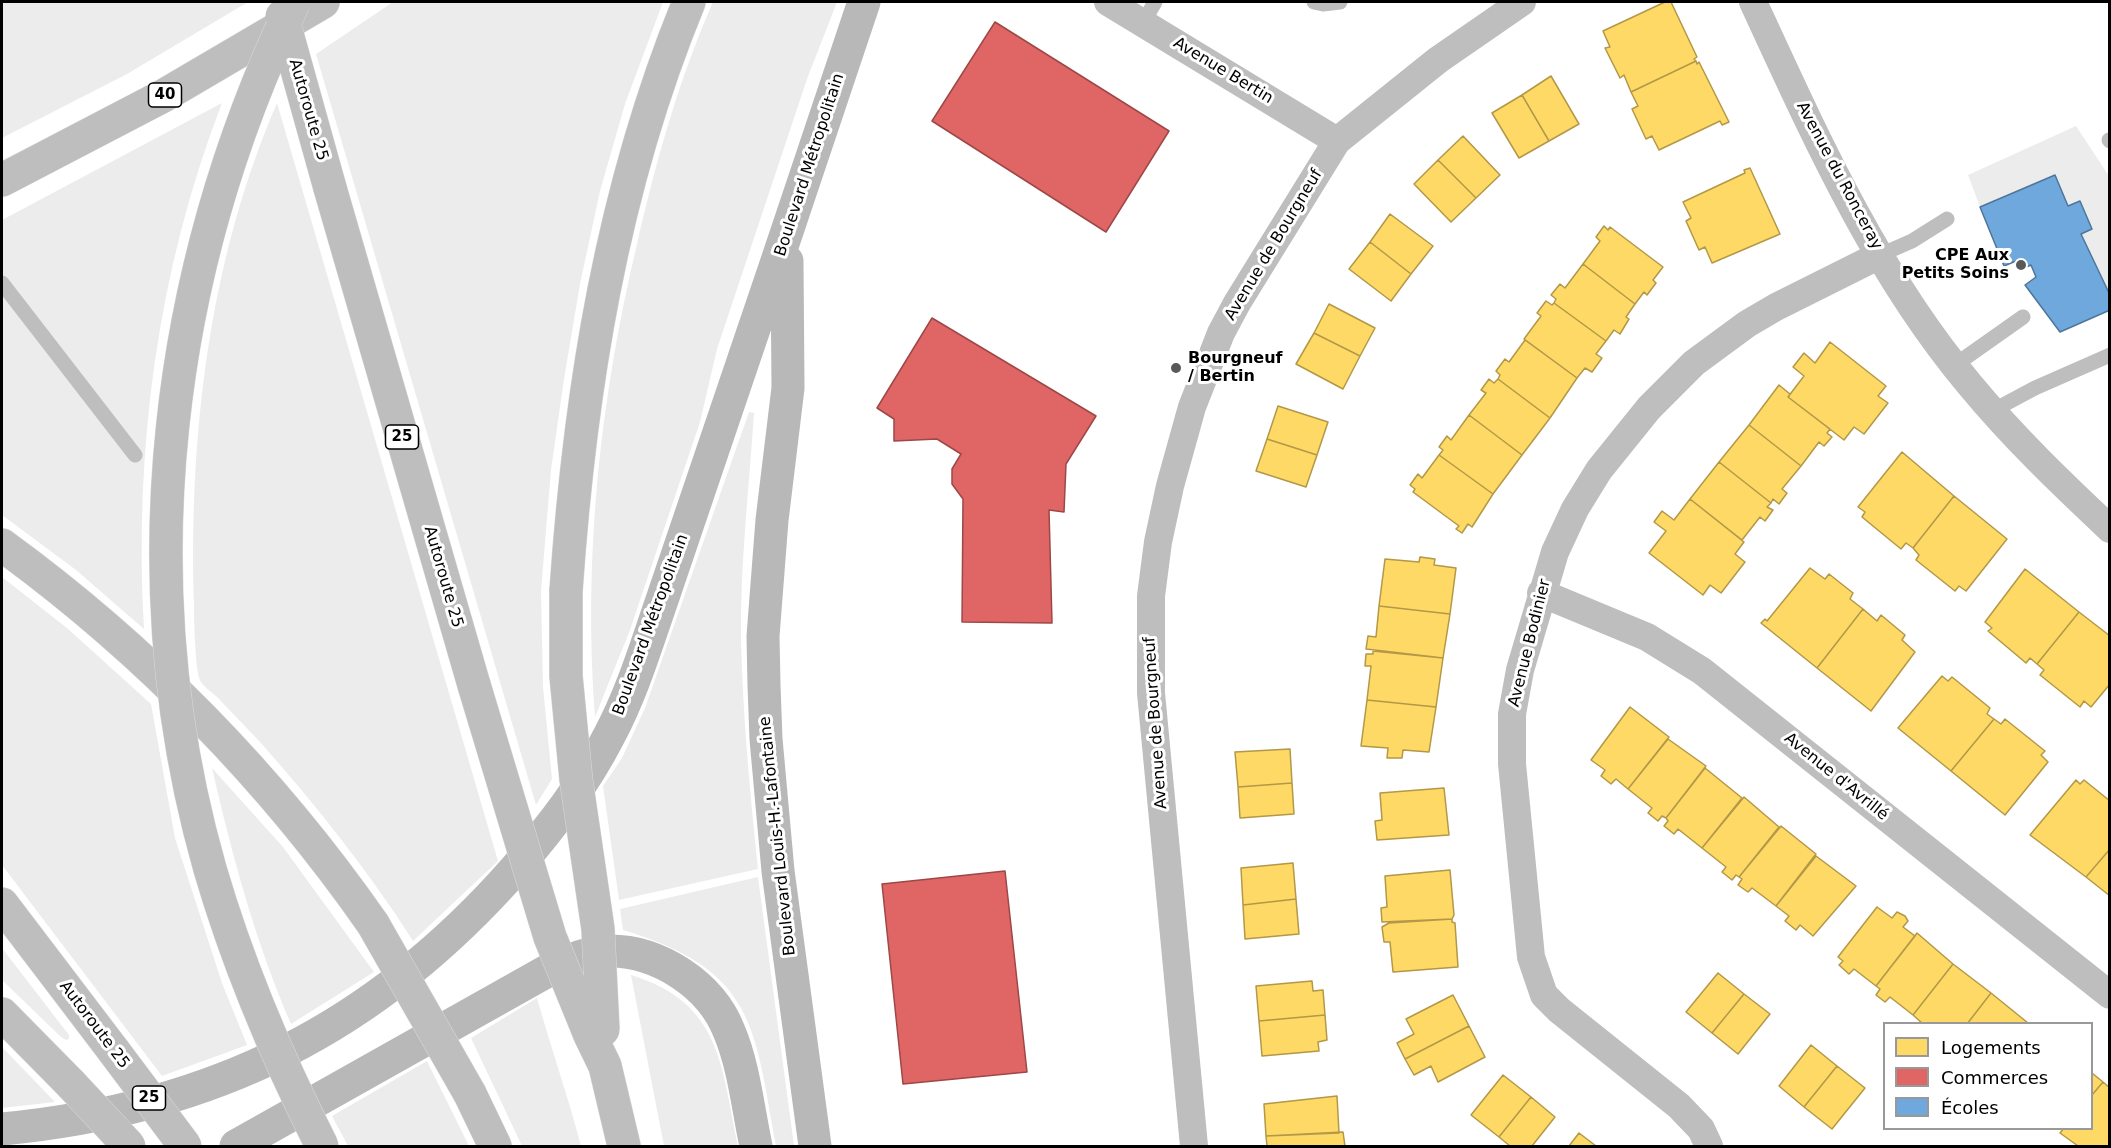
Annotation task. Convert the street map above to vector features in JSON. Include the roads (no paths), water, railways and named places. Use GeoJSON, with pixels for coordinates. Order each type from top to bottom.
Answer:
{"type":"FeatureCollection","features":[{"type":"Feature","properties":{"kind":"highway","name":"Autoroute 25"},"geometry":{"type":"LineString","coordinates":[[278,2],[474,685],[550,937],[596,1033]]}},
{"type":"Feature","properties":{"kind":"highway"},"geometry":{"type":"LineString","coordinates":[[294,2],[252,95],[235,141],[219,190],[184,331],[171,435],[167,584],[176,691],[194,799],[210,867],[238,956],[295,1092],[322,1146]]}},
{"type":"Feature","properties":{"kind":"highway","name":"40"},"geometry":{"type":"LineString","coordinates":[[2,180],[200,76],[323,2]]}},
{"type":"Feature","properties":{"kind":"highway"},"geometry":{"type":"LineString","coordinates":[[624,1146],[596,1033],[598,929],[576,779],[566,676],[566,591],[580,428],[604,288],[641,135],[658,81],[689,2]]}},
{"type":"Feature","properties":{"kind":"highway"},"geometry":{"type":"LineString","coordinates":[[2,545],[116,637],[204,720],[313,843],[373,924],[470,1094],[495,1146]]}},
{"type":"Feature","properties":{"kind":"highway","name":"Autoroute 25"},"geometry":{"type":"LineString","coordinates":[[2,904],[185,1146]]}},
{"type":"Feature","properties":{"kind":"highway"},"geometry":{"type":"LineString","coordinates":[[2,1014],[129,1146]]}},
{"type":"Feature","properties":{"kind":"main road","name":"Boulevard Métropolitain"},"geometry":{"type":"LineString","coordinates":[[2,1129],[86,1119],[139,1107],[194,1091],[284,1054],[323,1032],[392,985],[466,922],[491,897],[548,831],[573,796],[610,734],[644,654],[787,238],[864,2]]}},
{"type":"Feature","properties":{"kind":"main road","name":"Boulevard Louis-H.-Lafontaine"},"geometry":{"type":"LineString","coordinates":[[787,238],[788,388],[767,582],[763,636],[764,696],[778,871],[814,1146]]}},
{"type":"Feature","properties":{"kind":"main road"},"geometry":{"type":"LineString","coordinates":[[236,1146],[528,981],[572,959],[609,951],[633,954],[671,968],[705,994],[719,1011],[736,1051],[756,1146]]}},
{"type":"Feature","properties":{"kind":"street","name":"Avenue Bertin"},"geometry":{"type":"LineString","coordinates":[[1108,2],[1149,12],[1337,141]]}},
{"type":"Feature","properties":{"kind":"street","name":"Avenue de Bourgneuf"},"geometry":{"type":"LineString","coordinates":[[1194,1146],[1151,693],[1151,596],[1158,542],[1178,449],[1221,333],[1256,271],[1337,141],[1438,60],[1522,2]]}},
{"type":"Feature","properties":{"kind":"street","name":"Avenue du Ronceray"},"geometry":{"type":"LineString","coordinates":[[1752,2],[1851,203],[1905,295],[1955,365],[1992,411],[2015,437],[2109,529]]}},
{"type":"Feature","properties":{"kind":"street","name":"Avenue Bodinier"},"geometry":{"type":"LineString","coordinates":[[1709,1146],[1701,1129],[1679,1106],[1559,1010],[1544,995],[1531,957],[1512,764],[1512,714],[1520,670],[1555,552],[1581,499],[1627,433],[1694,363],[1747,324],[1880,255]]}},
{"type":"Feature","properties":{"kind":"street","name":"Avenue d'Avrillé"},"geometry":{"type":"LineString","coordinates":[[1541,593],[1647,637],[1693,665],[2109,995]]}},
{"type":"Feature","properties":{"kind":"lane"},"geometry":{"type":"LineString","coordinates":[[1314,2],[1323,4],[1340,2]]}},
{"type":"Feature","properties":{"kind":"lane"},"geometry":{"type":"LineString","coordinates":[[1880,255],[1912,241],[1947,219]]}},
{"type":"Feature","properties":{"kind":"lane"},"geometry":{"type":"LineString","coordinates":[[2,283],[135,455]]}},
{"type":"Feature","properties":{"kind":"lane"},"geometry":{"type":"LineString","coordinates":[[1955,365],[2023,317]]}},
{"type":"Feature","properties":{"kind":"lane"},"geometry":{"type":"LineString","coordinates":[[1992,411],[2035,388],[2109,355]]}},
{"type":"Feature","properties":{"kind":"place","name":"CPE Aux Petits Soins"},"geometry":{"type":"Point","coordinates":[2021,265]}},
{"type":"Feature","properties":{"kind":"place","name":"Bourgneuf / Bertin"},"geometry":{"type":"Point","coordinates":[1176,368]}}]}
